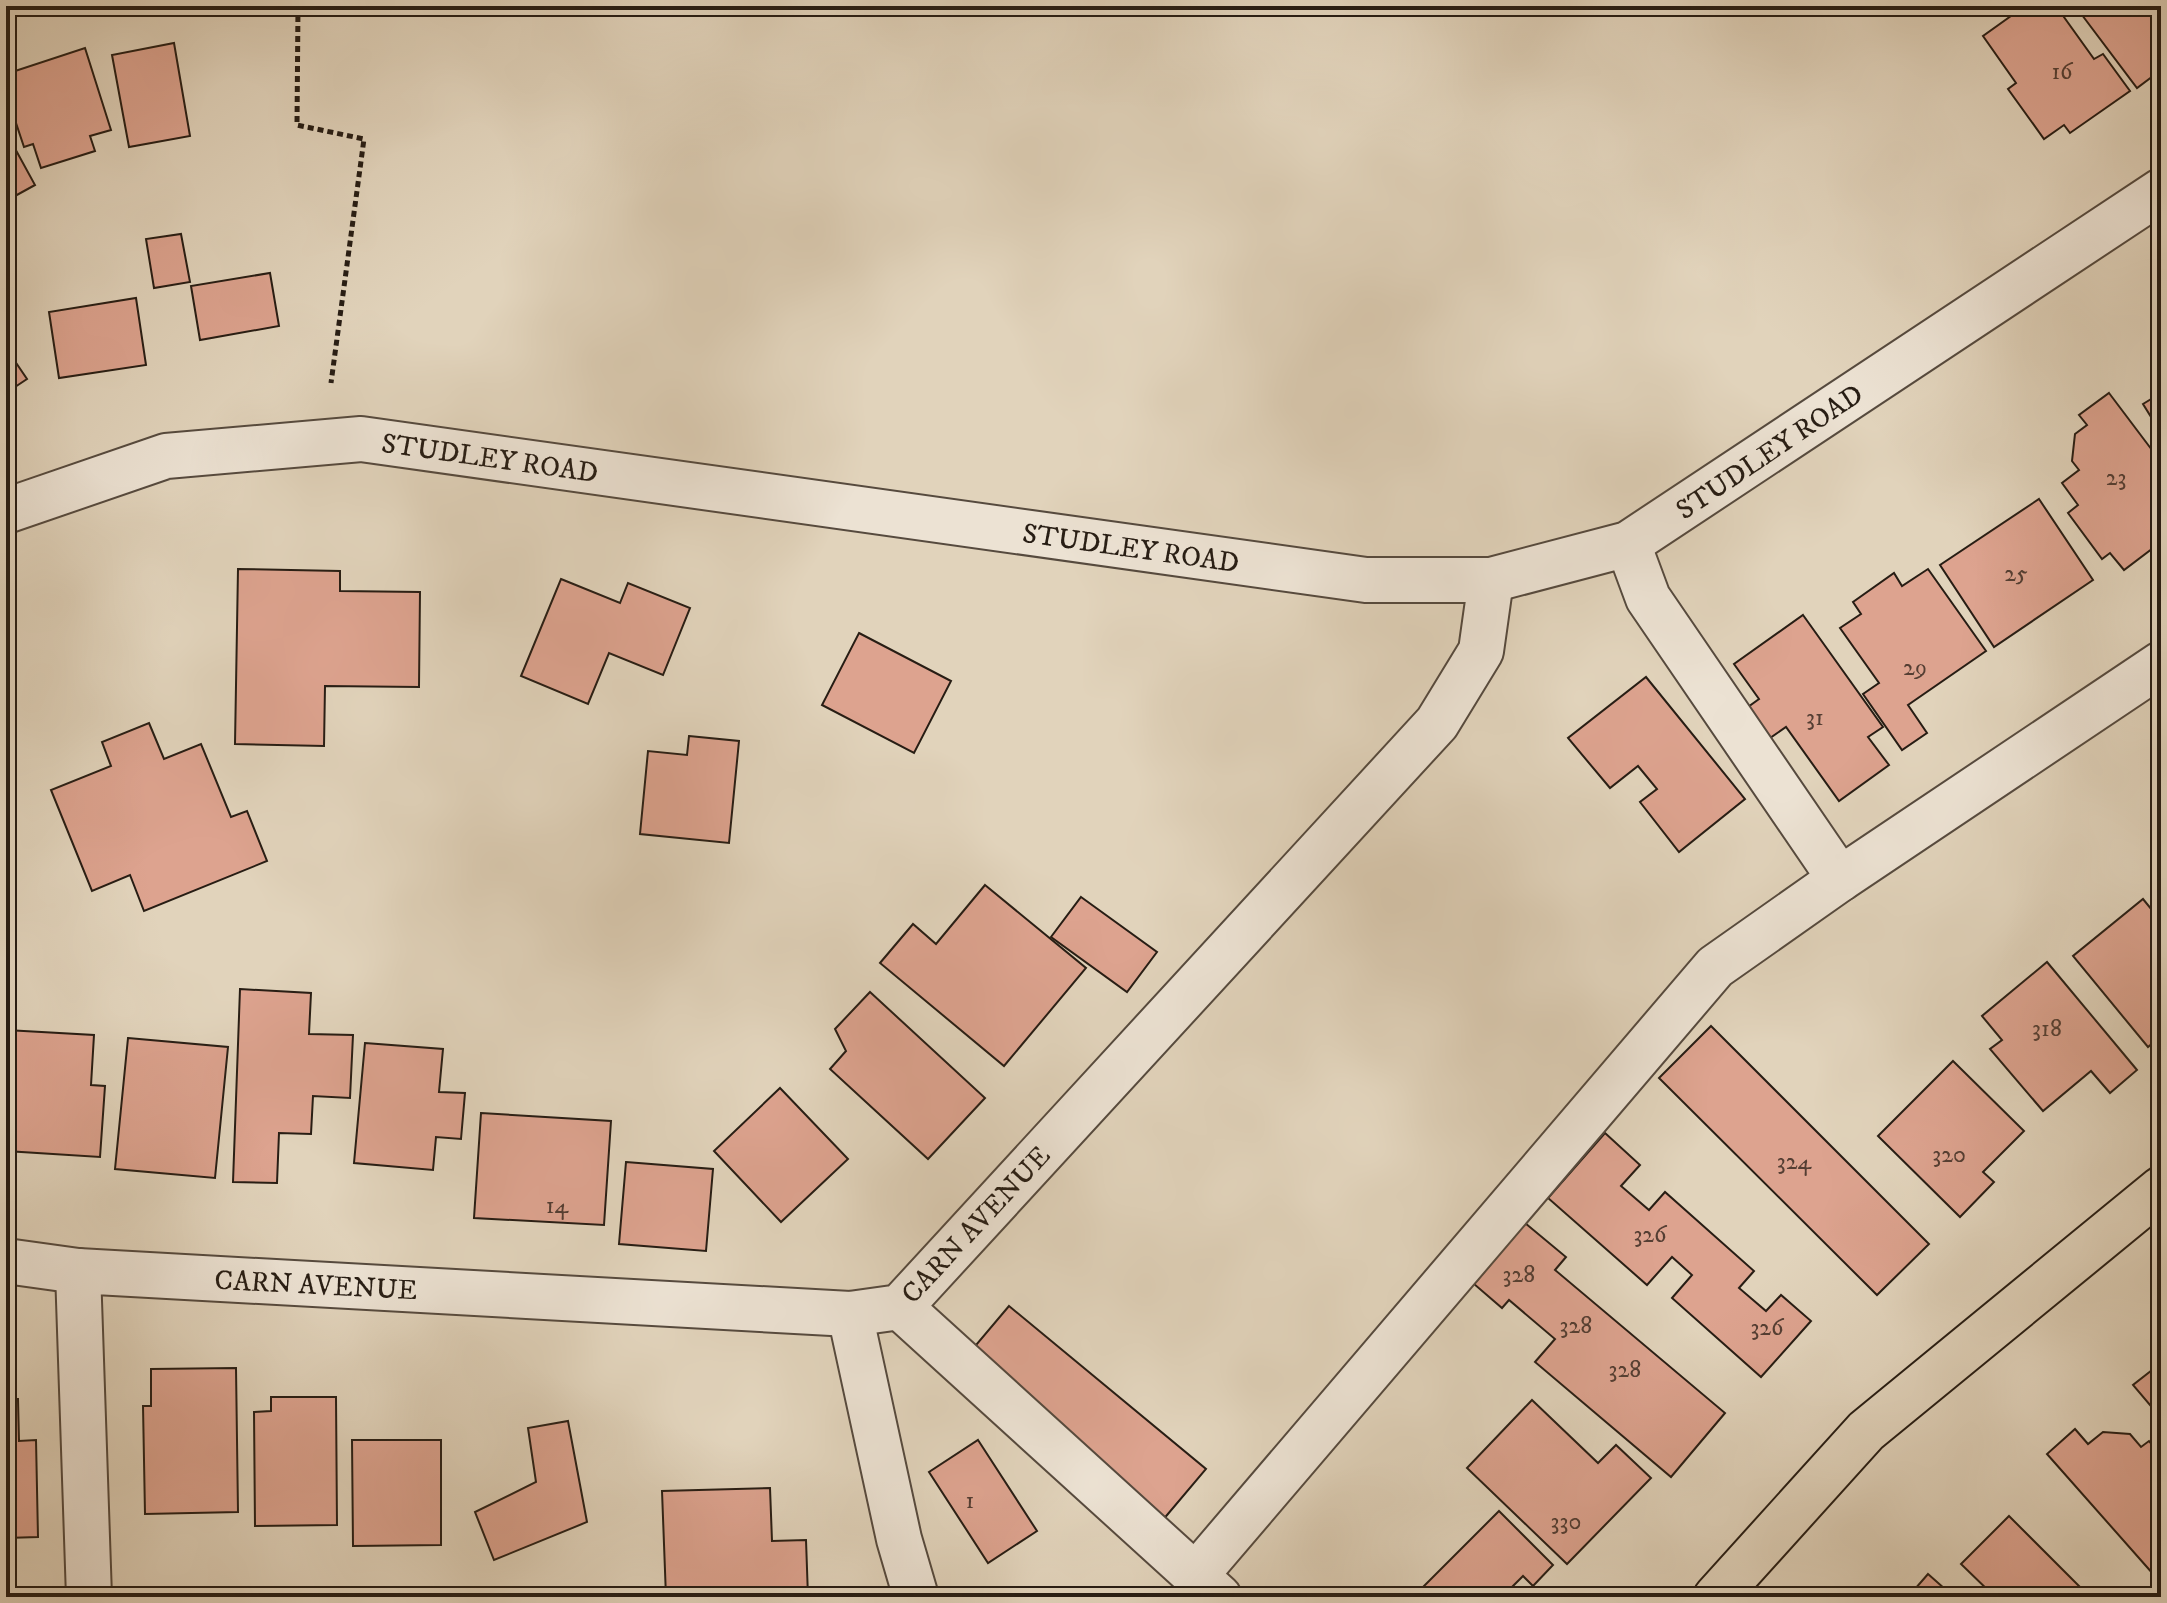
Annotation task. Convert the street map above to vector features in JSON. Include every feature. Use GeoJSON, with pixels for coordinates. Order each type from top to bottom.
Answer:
{"type":"FeatureCollection","features":[{"type":"Feature","properties":{"kind":"main road"},"geometry":{"type":"LineString","coordinates":[[1716,1597],[1866,1431],[2161,1189]]}},
{"type":"Feature","properties":{"kind":"street","name":"STUDLEY ROAD"},"geometry":{"type":"LineString","coordinates":[[6,511],[166,456],[361,439],[1366,580],[1491,580],[1628,544],[2161,191]]}},
{"type":"Feature","properties":{"kind":"street"},"geometry":{"type":"LineString","coordinates":[[1628,544],[1648,598],[1840,879]]}},
{"type":"Feature","properties":{"kind":"street","name":"CARN AVENUE"},"geometry":{"type":"LineString","coordinates":[[6,1261],[78,1271],[850,1314],[900,1307],[1437,723],[1481,651],[1491,580]]}},
{"type":"Feature","properties":{"kind":"street"},"geometry":{"type":"LineString","coordinates":[[900,1307],[1207,1587],[1715,967],[1840,879],[2161,664]]}},
{"type":"Feature","properties":{"kind":"street"},"geometry":{"type":"LineString","coordinates":[[78,1271],[89,1597]]}},
{"type":"Feature","properties":{"kind":"street"},"geometry":{"type":"LineString","coordinates":[[850,1314],[899,1539],[916,1597]]}},
{"type":"Feature","properties":{"kind":"path"},"geometry":{"type":"LineString","coordinates":[[298,6],[297,125],[364,139],[331,383]]}},
{"type":"Feature","properties":{"kind":"building"},"geometry":{"type":"Polygon","coordinates":[[[2025,6],[2056,6],[2094,59],[2103,54],[2130,91],[2070,133],[2064,125],[2044,139],[2008,89],[2016,83],[1983,36],[2025,6]]]}},
{"type":"Feature","properties":{"kind":"building"},"geometry":{"type":"Polygon","coordinates":[[[2093,6],[2161,6],[2161,70],[2137,88],[2082,15],[2093,6]]]}},
{"type":"Feature","properties":{"kind":"building"},"geometry":{"type":"Polygon","coordinates":[[[174,43],[190,136],[129,147],[112,55],[174,43]]]}},
{"type":"Feature","properties":{"kind":"building"},"geometry":{"type":"Polygon","coordinates":[[[85,48],[111,130],[90,136],[95,151],[41,168],[33,144],[24,147],[6,93],[6,74],[85,48]]]}},
{"type":"Feature","properties":{"kind":"building"},"geometry":{"type":"Polygon","coordinates":[[[6,132],[35,185],[6,201],[6,132]]]}},
{"type":"Feature","properties":{"kind":"building"},"geometry":{"type":"Polygon","coordinates":[[[181,234],[190,282],[154,288],[146,239],[181,234]]]}},
{"type":"Feature","properties":{"kind":"building"},"geometry":{"type":"Polygon","coordinates":[[[270,273],[279,326],[200,340],[191,286],[270,273]]]}},
{"type":"Feature","properties":{"kind":"building"},"geometry":{"type":"Polygon","coordinates":[[[136,298],[146,365],[59,378],[49,312],[136,298]]]}},
{"type":"Feature","properties":{"kind":"building"},"geometry":{"type":"Polygon","coordinates":[[[6,348],[27,379],[6,393],[6,348]]]}},
{"type":"Feature","properties":{"kind":"building"},"geometry":{"type":"Polygon","coordinates":[[[2109,393],[2161,462],[2161,542],[2124,570],[2110,553],[2102,559],[2068,513],[2078,505],[2062,483],[2079,470],[2072,461],[2075,434],[2087,425],[2079,415],[2109,393]]]}},
{"type":"Feature","properties":{"kind":"building"},"geometry":{"type":"Polygon","coordinates":[[[2161,393],[2161,433],[2143,404],[2161,393]]]}},
{"type":"Feature","properties":{"kind":"building"},"geometry":{"type":"Polygon","coordinates":[[[2039,499],[2093,580],[1994,647],[1940,565],[2039,499]]]}},
{"type":"Feature","properties":{"kind":"building"},"geometry":{"type":"Polygon","coordinates":[[[238,569],[340,571],[340,591],[420,592],[419,687],[325,686],[324,746],[235,744],[238,569]]]}},
{"type":"Feature","properties":{"kind":"building"},"geometry":{"type":"Polygon","coordinates":[[[1928,569],[1986,651],[1908,705],[1927,733],[1902,750],[1863,694],[1879,683],[1840,628],[1861,614],[1853,602],[1894,573],[1902,586],[1928,569]]]}},
{"type":"Feature","properties":{"kind":"building"},"geometry":{"type":"Polygon","coordinates":[[[561,579],[620,603],[628,583],[690,608],[663,675],[609,653],[588,704],[521,676],[561,579]]]}},
{"type":"Feature","properties":{"kind":"building"},"geometry":{"type":"Polygon","coordinates":[[[1803,615],[1883,727],[1868,737],[1889,765],[1839,801],[1786,727],[1770,738],[1748,707],[1759,699],[1734,664],[1803,615]]]}},
{"type":"Feature","properties":{"kind":"building"},"geometry":{"type":"Polygon","coordinates":[[[859,633],[951,681],[914,753],[822,705],[859,633]]]}},
{"type":"Feature","properties":{"kind":"building"},"geometry":{"type":"Polygon","coordinates":[[[1646,677],[1745,799],[1679,852],[1640,802],[1657,789],[1638,766],[1610,788],[1568,738],[1646,677]]]}},
{"type":"Feature","properties":{"kind":"building"},"geometry":{"type":"Polygon","coordinates":[[[149,723],[164,759],[201,744],[231,817],[247,811],[267,861],[144,911],[130,875],[92,891],[51,790],[111,766],[102,742],[149,723]]]}},
{"type":"Feature","properties":{"kind":"building"},"geometry":{"type":"Polygon","coordinates":[[[689,736],[739,741],[729,843],[640,834],[648,751],[687,755],[689,736]]]}},
{"type":"Feature","properties":{"kind":"building"},"geometry":{"type":"Polygon","coordinates":[[[985,885],[1086,968],[1004,1066],[880,963],[913,924],[936,944],[985,885]]]}},
{"type":"Feature","properties":{"kind":"building"},"geometry":{"type":"Polygon","coordinates":[[[1081,897],[1157,952],[1127,992],[1051,937],[1081,897]]]}},
{"type":"Feature","properties":{"kind":"building"},"geometry":{"type":"Polygon","coordinates":[[[2143,899],[2161,921],[2161,1036],[2148,1047],[2073,956],[2143,899]]]}},
{"type":"Feature","properties":{"kind":"building"},"geometry":{"type":"Polygon","coordinates":[[[2047,962],[2137,1070],[2110,1093],[2091,1071],[2043,1111],[1990,1049],[2002,1040],[1982,1016],[2047,962]]]}},
{"type":"Feature","properties":{"kind":"building"},"geometry":{"type":"Polygon","coordinates":[[[240,989],[311,993],[309,1034],[353,1035],[350,1098],[313,1096],[311,1134],[279,1133],[277,1183],[233,1182],[240,989]]]}},
{"type":"Feature","properties":{"kind":"building"},"geometry":{"type":"Polygon","coordinates":[[[870,992],[985,1098],[928,1159],[830,1069],[846,1051],[835,1029],[870,992]]]}},
{"type":"Feature","properties":{"kind":"building"},"geometry":{"type":"Polygon","coordinates":[[[1711,1026],[1929,1244],[1877,1295],[1659,1078],[1711,1026]]]}},
{"type":"Feature","properties":{"kind":"building"},"geometry":{"type":"Polygon","coordinates":[[[6,1030],[94,1035],[91,1085],[105,1086],[100,1157],[6,1151],[6,1030]]]}},
{"type":"Feature","properties":{"kind":"building"},"geometry":{"type":"Polygon","coordinates":[[[128,1038],[228,1047],[215,1178],[115,1169],[128,1038]]]}},
{"type":"Feature","properties":{"kind":"building"},"geometry":{"type":"Polygon","coordinates":[[[365,1043],[443,1049],[439,1092],[465,1093],[461,1139],[436,1137],[433,1170],[354,1163],[365,1043]]]}},
{"type":"Feature","properties":{"kind":"building"},"geometry":{"type":"Polygon","coordinates":[[[1953,1061],[2024,1131],[1983,1172],[1994,1182],[1960,1217],[1878,1136],[1953,1061]]]}},
{"type":"Feature","properties":{"kind":"building"},"geometry":{"type":"Polygon","coordinates":[[[780,1088],[848,1159],[781,1222],[714,1151],[780,1088]]]}},
{"type":"Feature","properties":{"kind":"building"},"geometry":{"type":"Polygon","coordinates":[[[481,1113],[611,1121],[604,1225],[474,1218],[481,1113]]]}},
{"type":"Feature","properties":{"kind":"building"},"geometry":{"type":"Polygon","coordinates":[[[1605,1133],[1640,1165],[1621,1186],[1649,1210],[1665,1192],[1754,1271],[1739,1288],[1766,1311],[1781,1295],[1811,1321],[1761,1377],[1672,1298],[1692,1275],[1672,1257],[1647,1285],[1548,1198],[1605,1133]]]}},
{"type":"Feature","properties":{"kind":"building"},"geometry":{"type":"Polygon","coordinates":[[[626,1162],[713,1169],[706,1251],[619,1244],[626,1162]]]}},
{"type":"Feature","properties":{"kind":"building"},"geometry":{"type":"Polygon","coordinates":[[[1525,1223],[1566,1257],[1555,1270],[1725,1413],[1671,1477],[1535,1362],[1555,1339],[1509,1300],[1502,1308],[1474,1284],[1525,1223]]]}},
{"type":"Feature","properties":{"kind":"building"},"geometry":{"type":"Polygon","coordinates":[[[1009,1306],[1206,1469],[1162,1521],[965,1358],[1009,1306]]]}},
{"type":"Feature","properties":{"kind":"building"},"geometry":{"type":"Polygon","coordinates":[[[2161,1363],[2161,1418],[2133,1385],[2161,1363]]]}},
{"type":"Feature","properties":{"kind":"building"},"geometry":{"type":"Polygon","coordinates":[[[236,1368],[238,1512],[145,1514],[143,1406],[151,1406],[151,1369],[236,1368]]]}},
{"type":"Feature","properties":{"kind":"building"},"geometry":{"type":"Polygon","coordinates":[[[271,1397],[336,1397],[337,1525],[255,1526],[254,1412],[271,1411],[271,1397]]]}},
{"type":"Feature","properties":{"kind":"building"},"geometry":{"type":"Polygon","coordinates":[[[6,1399],[18,1399],[19,1441],[36,1440],[38,1537],[6,1538],[6,1399]]]}},
{"type":"Feature","properties":{"kind":"building"},"geometry":{"type":"Polygon","coordinates":[[[1532,1400],[1598,1463],[1616,1445],[1651,1478],[1567,1564],[1467,1468],[1532,1400]]]}},
{"type":"Feature","properties":{"kind":"building"},"geometry":{"type":"Polygon","coordinates":[[[568,1421],[587,1522],[494,1560],[475,1512],[536,1482],[528,1428],[568,1421]]]}},
{"type":"Feature","properties":{"kind":"building"},"geometry":{"type":"Polygon","coordinates":[[[2075,1429],[2088,1444],[2103,1432],[2130,1434],[2141,1447],[2149,1441],[2161,1455],[2161,1569],[2154,1575],[2047,1454],[2075,1429]]]}},
{"type":"Feature","properties":{"kind":"building"},"geometry":{"type":"Polygon","coordinates":[[[352,1440],[441,1440],[441,1545],[353,1546],[352,1440]]]}},
{"type":"Feature","properties":{"kind":"building"},"geometry":{"type":"Polygon","coordinates":[[[978,1440],[1037,1531],[988,1563],[929,1472],[978,1440]]]}},
{"type":"Feature","properties":{"kind":"building"},"geometry":{"type":"Polygon","coordinates":[[[770,1488],[772,1541],[806,1540],[808,1597],[666,1597],[662,1491],[770,1488]]]}},
{"type":"Feature","properties":{"kind":"building"},"geometry":{"type":"Polygon","coordinates":[[[1499,1511],[1553,1565],[1533,1586],[1523,1576],[1502,1597],[1423,1597],[1418,1592],[1499,1511]]]}},
{"type":"Feature","properties":{"kind":"building"},"geometry":{"type":"Polygon","coordinates":[[[2009,1516],[2090,1597],[1995,1597],[1961,1564],[2009,1516]]]}},
{"type":"Feature","properties":{"kind":"building"},"geometry":{"type":"Polygon","coordinates":[[[1928,1574],[1954,1597],[1908,1597],[1928,1574]]]}}]}
